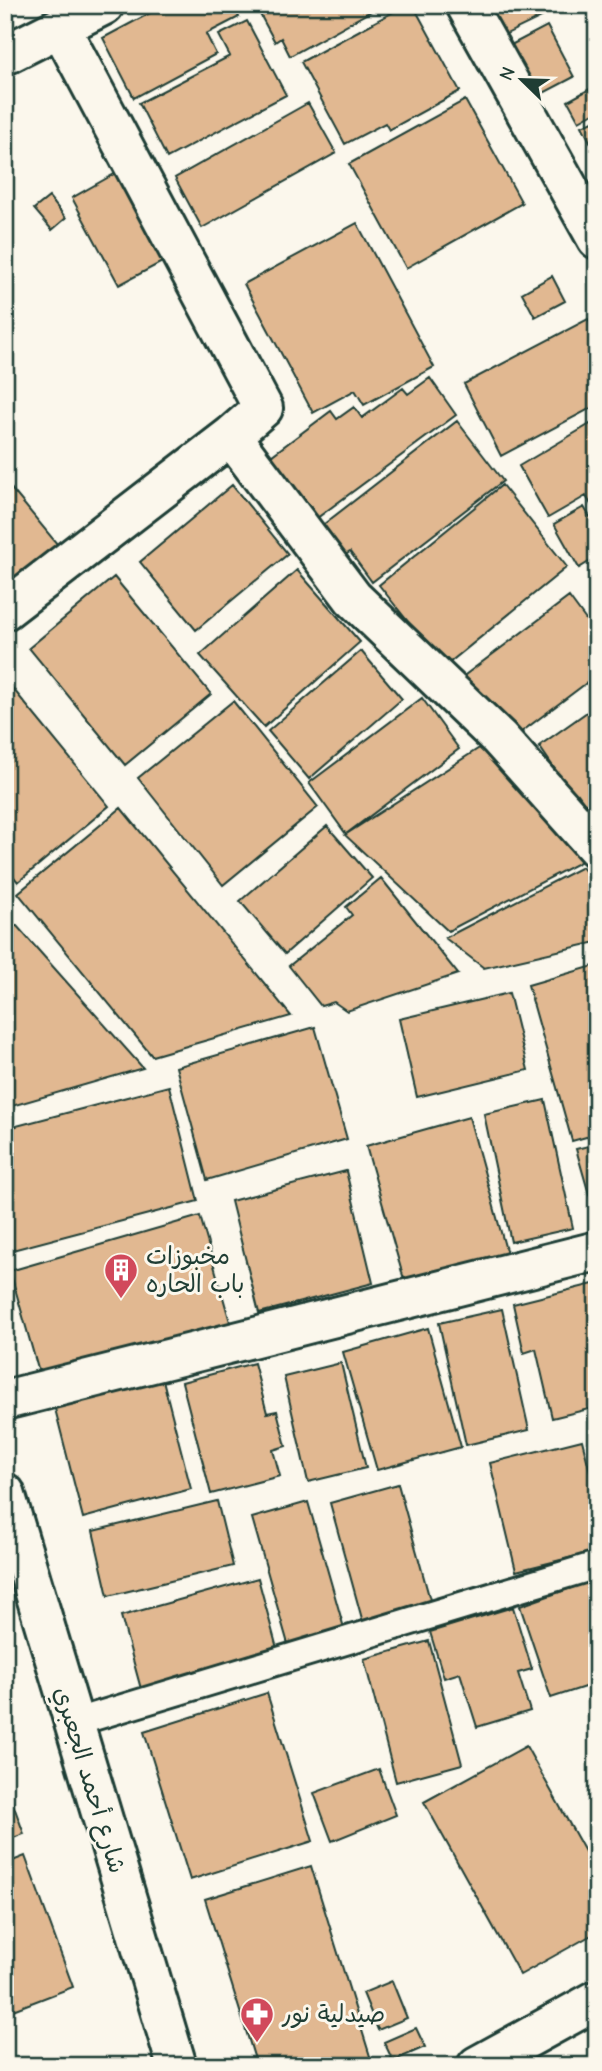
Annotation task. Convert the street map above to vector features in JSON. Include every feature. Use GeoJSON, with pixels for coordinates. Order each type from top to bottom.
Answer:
{"type":"FeatureCollection","features":[{"type":"Feature","properties":{"kind":"street"},"geometry":{"type":"LineString","coordinates":[[5,55],[104,5]]}},
{"type":"Feature","properties":{"kind":"street"},"geometry":{"type":"LineString","coordinates":[[466,5],[597,239]]}},
{"type":"Feature","properties":{"kind":"street"},"geometry":{"type":"LineString","coordinates":[[5,610],[231,436],[263,408],[60,27]]}},
{"type":"Feature","properties":{"kind":"street"},"geometry":{"type":"LineString","coordinates":[[231,436],[353,598],[499,738],[597,848]]}},
{"type":"Feature","properties":{"kind":"street"},"geometry":{"type":"LineString","coordinates":[[5,1400],[597,1251]]}},
{"type":"Feature","properties":{"kind":"street","name":"شارع أحمد الجعبري"},"geometry":{"type":"LineString","coordinates":[[5,1493],[177,2066]]}},
{"type":"Feature","properties":{"kind":"street"},"geometry":{"type":"LineString","coordinates":[[477,2066],[597,2000]]}},
{"type":"Feature","properties":{"kind":"lane"},"geometry":{"type":"LineString","coordinates":[[73,1723],[597,1565]]}},
{"type":"Feature","properties":{"kind":"building"},"geometry":{"type":"Polygon","coordinates":[[[165,5],[233,5],[239,17],[206,34],[216,54],[134,98],[103,38],[165,5]]]}},
{"type":"Feature","properties":{"kind":"building"},"geometry":{"type":"Polygon","coordinates":[[[255,5],[382,5],[290,56],[281,38],[275,42],[255,5]]]}},
{"type":"Feature","properties":{"kind":"building"},"geometry":{"type":"Polygon","coordinates":[[[406,5],[413,5],[460,91],[389,130],[385,123],[345,144],[301,62],[406,5]]]}},
{"type":"Feature","properties":{"kind":"building"},"geometry":{"type":"Polygon","coordinates":[[[485,5],[566,5],[500,37],[485,5]]]}},
{"type":"Feature","properties":{"kind":"building"},"geometry":{"type":"Polygon","coordinates":[[[247,21],[286,95],[167,158],[139,103],[230,56],[219,35],[247,21]]]}},
{"type":"Feature","properties":{"kind":"building"},"geometry":{"type":"Polygon","coordinates":[[[547,26],[574,77],[536,97],[509,46],[547,26]]]}},
{"type":"Feature","properties":{"kind":"building"},"geometry":{"type":"Polygon","coordinates":[[[597,85],[597,111],[579,121],[568,101],[597,85]]]}},
{"type":"Feature","properties":{"kind":"building"},"geometry":{"type":"Polygon","coordinates":[[[465,100],[522,203],[406,268],[349,164],[465,100]]]}},
{"type":"Feature","properties":{"kind":"building"},"geometry":{"type":"Polygon","coordinates":[[[308,103],[336,153],[202,228],[175,178],[308,103]]]}},
{"type":"Feature","properties":{"kind":"building"},"geometry":{"type":"Polygon","coordinates":[[[597,119],[597,155],[582,126],[597,119]]]}},
{"type":"Feature","properties":{"kind":"building"},"geometry":{"type":"Polygon","coordinates":[[[116,173],[164,261],[119,285],[72,198],[116,173]]]}},
{"type":"Feature","properties":{"kind":"building"},"geometry":{"type":"Polygon","coordinates":[[[49,197],[66,218],[52,230],[34,209],[49,197]]]}},
{"type":"Feature","properties":{"kind":"building"},"geometry":{"type":"Polygon","coordinates":[[[357,223],[434,367],[364,405],[355,390],[313,413],[244,284],[357,223]]]}},
{"type":"Feature","properties":{"kind":"building"},"geometry":{"type":"Polygon","coordinates":[[[552,276],[565,301],[535,317],[522,293],[552,276]]]}},
{"type":"Feature","properties":{"kind":"building"},"geometry":{"type":"Polygon","coordinates":[[[588,319],[597,335],[597,405],[501,456],[464,384],[588,319]]]}},
{"type":"Feature","properties":{"kind":"building"},"geometry":{"type":"Polygon","coordinates":[[[430,378],[456,415],[309,524],[263,462],[331,411],[337,419],[354,407],[362,418],[403,388],[408,394],[430,378]]]}},
{"type":"Feature","properties":{"kind":"building"},"geometry":{"type":"Polygon","coordinates":[[[597,420],[597,505],[593,508],[586,496],[548,518],[519,466],[597,420]]]}},
{"type":"Feature","properties":{"kind":"building"},"geometry":{"type":"Polygon","coordinates":[[[457,421],[503,481],[372,582],[350,552],[342,557],[319,528],[457,421]]]}},
{"type":"Feature","properties":{"kind":"building"},"geometry":{"type":"Polygon","coordinates":[[[5,481],[58,545],[5,589],[5,481]]]}},
{"type":"Feature","properties":{"kind":"building"},"geometry":{"type":"Polygon","coordinates":[[[232,485],[288,554],[196,630],[140,562],[232,485]]]}},
{"type":"Feature","properties":{"kind":"building"},"geometry":{"type":"Polygon","coordinates":[[[502,485],[567,567],[444,667],[379,585],[502,485]]]}},
{"type":"Feature","properties":{"kind":"building"},"geometry":{"type":"Polygon","coordinates":[[[584,507],[590,517],[597,512],[597,557],[579,568],[554,524],[584,507]]]}},
{"type":"Feature","properties":{"kind":"building"},"geometry":{"type":"Polygon","coordinates":[[[297,570],[360,642],[264,727],[200,655],[297,570]]]}},
{"type":"Feature","properties":{"kind":"building"},"geometry":{"type":"Polygon","coordinates":[[[114,577],[211,694],[125,765],[29,648],[114,577]]]}},
{"type":"Feature","properties":{"kind":"building"},"geometry":{"type":"Polygon","coordinates":[[[569,597],[597,635],[597,675],[508,742],[461,678],[569,597]]]}},
{"type":"Feature","properties":{"kind":"building"},"geometry":{"type":"Polygon","coordinates":[[[361,651],[402,699],[309,779],[268,731],[361,651]]]}},
{"type":"Feature","properties":{"kind":"building"},"geometry":{"type":"Polygon","coordinates":[[[5,679],[109,806],[18,882],[5,866],[5,679]]]}},
{"type":"Feature","properties":{"kind":"building"},"geometry":{"type":"Polygon","coordinates":[[[422,698],[459,749],[346,834],[309,783],[422,698]]]}},
{"type":"Feature","properties":{"kind":"building"},"geometry":{"type":"Polygon","coordinates":[[[233,701],[318,807],[223,885],[138,778],[233,701]]]}},
{"type":"Feature","properties":{"kind":"building"},"geometry":{"type":"Polygon","coordinates":[[[597,705],[597,821],[578,794],[574,797],[539,746],[597,705]]]}},
{"type":"Feature","properties":{"kind":"building"},"geometry":{"type":"Polygon","coordinates":[[[484,745],[584,860],[448,931],[345,835],[484,745]]]}},
{"type":"Feature","properties":{"kind":"building"},"geometry":{"type":"Polygon","coordinates":[[[121,808],[291,1016],[152,1056],[18,893],[121,808]]]}},
{"type":"Feature","properties":{"kind":"building"},"geometry":{"type":"Polygon","coordinates":[[[327,826],[372,878],[285,954],[240,901],[327,826]]]}},
{"type":"Feature","properties":{"kind":"building"},"geometry":{"type":"Polygon","coordinates":[[[582,867],[597,886],[597,942],[484,968],[445,938],[582,867]]]}},
{"type":"Feature","properties":{"kind":"building"},"geometry":{"type":"Polygon","coordinates":[[[381,878],[458,974],[347,1011],[334,1002],[321,1006],[289,966],[352,915],[346,907],[381,878]]]}},
{"type":"Feature","properties":{"kind":"building"},"geometry":{"type":"Polygon","coordinates":[[[16,925],[143,1068],[5,1108],[5,932],[16,925]]]}},
{"type":"Feature","properties":{"kind":"building"},"geometry":{"type":"Polygon","coordinates":[[[597,965],[597,1134],[572,1141],[528,985],[597,965]]]}},
{"type":"Feature","properties":{"kind":"building"},"geometry":{"type":"Polygon","coordinates":[[[509,993],[528,1070],[417,1097],[399,1019],[509,993]]]}},
{"type":"Feature","properties":{"kind":"building"},"geometry":{"type":"Polygon","coordinates":[[[315,1027],[347,1139],[207,1180],[176,1067],[315,1027]]]}},
{"type":"Feature","properties":{"kind":"building"},"geometry":{"type":"Polygon","coordinates":[[[169,1086],[198,1201],[5,1252],[5,1129],[169,1086]]]}},
{"type":"Feature","properties":{"kind":"building"},"geometry":{"type":"Polygon","coordinates":[[[545,1100],[573,1228],[511,1242],[484,1114],[545,1100]]]}},
{"type":"Feature","properties":{"kind":"building"},"geometry":{"type":"Polygon","coordinates":[[[469,1117],[509,1261],[407,1290],[366,1146],[469,1117]]]}},
{"type":"Feature","properties":{"kind":"building"},"geometry":{"type":"Polygon","coordinates":[[[597,1144],[597,1222],[576,1149],[597,1144]]]}},
{"type":"Feature","properties":{"kind":"building"},"geometry":{"type":"Polygon","coordinates":[[[346,1171],[373,1283],[259,1313],[231,1201],[346,1171]]]}},
{"type":"Feature","properties":{"kind":"building","name":"مخبوزات باب الحاره"},"geometry":{"type":"Polygon","coordinates":[[[200,1216],[232,1329],[42,1383],[10,1271],[200,1216]]]}},
{"type":"Feature","properties":{"kind":"building"},"geometry":{"type":"Polygon","coordinates":[[[597,1283],[597,1407],[552,1418],[536,1349],[524,1353],[513,1304],[597,1283]]]}},
{"type":"Feature","properties":{"kind":"building"},"geometry":{"type":"Polygon","coordinates":[[[502,1309],[529,1430],[466,1445],[439,1323],[502,1309]]]}},
{"type":"Feature","properties":{"kind":"building"},"geometry":{"type":"Polygon","coordinates":[[[428,1328],[461,1447],[377,1470],[343,1352],[428,1328]]]}},
{"type":"Feature","properties":{"kind":"building"},"geometry":{"type":"Polygon","coordinates":[[[254,1363],[267,1413],[277,1411],[286,1446],[273,1450],[280,1476],[211,1494],[182,1382],[254,1363]]]}},
{"type":"Feature","properties":{"kind":"building"},"geometry":{"type":"Polygon","coordinates":[[[341,1363],[366,1468],[308,1482],[284,1377],[341,1363]]]}},
{"type":"Feature","properties":{"kind":"building"},"geometry":{"type":"Polygon","coordinates":[[[162,1376],[191,1489],[83,1518],[54,1405],[162,1376]]]}},
{"type":"Feature","properties":{"kind":"building"},"geometry":{"type":"Polygon","coordinates":[[[582,1440],[597,1499],[597,1551],[516,1571],[490,1463],[582,1440]]]}},
{"type":"Feature","properties":{"kind":"building"},"geometry":{"type":"Polygon","coordinates":[[[398,1484],[432,1607],[364,1626],[330,1503],[398,1484]]]}},
{"type":"Feature","properties":{"kind":"building"},"geometry":{"type":"Polygon","coordinates":[[[217,1501],[233,1566],[108,1596],[93,1531],[217,1501]]]}},
{"type":"Feature","properties":{"kind":"building"},"geometry":{"type":"Polygon","coordinates":[[[308,1502],[344,1628],[288,1644],[252,1518],[308,1502]]]}},
{"type":"Feature","properties":{"kind":"building"},"geometry":{"type":"Polygon","coordinates":[[[258,1578],[278,1652],[141,1689],[121,1616],[258,1578]]]}},
{"type":"Feature","properties":{"kind":"building"},"geometry":{"type":"Polygon","coordinates":[[[588,1582],[597,1609],[597,1683],[551,1698],[520,1606],[588,1582]]]}},
{"type":"Feature","properties":{"kind":"building"},"geometry":{"type":"Polygon","coordinates":[[[513,1607],[532,1669],[518,1673],[530,1711],[477,1727],[460,1673],[444,1678],[430,1632],[513,1607]]]}},
{"type":"Feature","properties":{"kind":"building"},"geometry":{"type":"Polygon","coordinates":[[[429,1641],[462,1764],[396,1782],[364,1659],[429,1641]]]}},
{"type":"Feature","properties":{"kind":"building"},"geometry":{"type":"Polygon","coordinates":[[[267,1693],[313,1841],[190,1880],[144,1732],[267,1693]]]}},
{"type":"Feature","properties":{"kind":"building"},"geometry":{"type":"Polygon","coordinates":[[[526,1746],[597,1873],[597,1932],[520,1975],[424,1802],[526,1746]]]}},
{"type":"Feature","properties":{"kind":"building"},"geometry":{"type":"Polygon","coordinates":[[[379,1769],[396,1815],[332,1841],[314,1793],[379,1769]]]}},
{"type":"Feature","properties":{"kind":"building"},"geometry":{"type":"Polygon","coordinates":[[[5,1782],[24,1834],[5,1841],[5,1782]]]}},
{"type":"Feature","properties":{"kind":"building"},"geometry":{"type":"Polygon","coordinates":[[[25,1856],[73,1987],[5,2013],[5,1864],[25,1856]]]}},
{"type":"Feature","properties":{"kind":"building"},"geometry":{"type":"Polygon","coordinates":[[[311,1866],[373,2066],[257,2066],[205,1899],[311,1866]]]}},
{"type":"Feature","properties":{"kind":"building"},"geometry":{"type":"Polygon","coordinates":[[[392,1981],[407,2018],[378,2030],[363,1993],[392,1981]]]}},
{"type":"Feature","properties":{"kind":"building"},"geometry":{"type":"Polygon","coordinates":[[[416,2028],[425,2047],[393,2061],[384,2042],[416,2028]]]}},
{"type":"Feature","properties":{"kind":"place","name":"مخبوزات باب الحاره"},"geometry":{"type":"Point","coordinates":[121,1300]}},
{"type":"Feature","properties":{"kind":"place","name":"صيدلية نور"},"geometry":{"type":"Point","coordinates":[257,2044]}}]}
